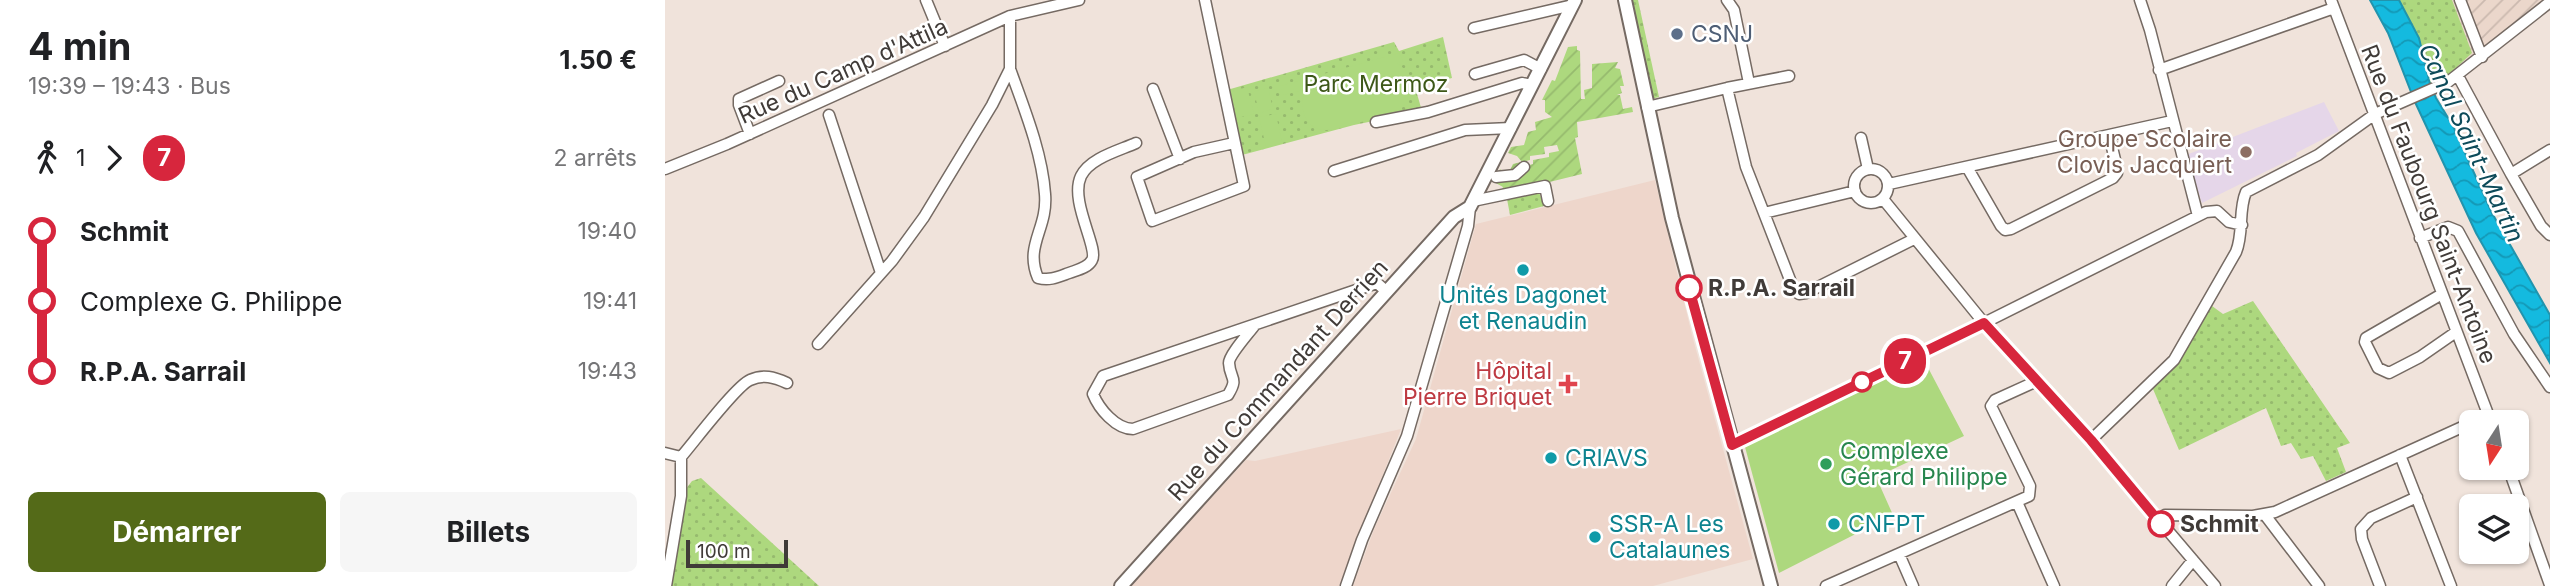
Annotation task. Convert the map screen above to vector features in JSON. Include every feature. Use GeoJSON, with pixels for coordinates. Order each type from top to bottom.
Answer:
{"type":"FeatureCollection","features":[{"type":"Feature","properties":{"kind":"main road"},"geometry":{"type":"LineString","coordinates":[[1625,0],[1675,229],[1771,586]]}},
{"type":"Feature","properties":{"kind":"main road"},"geometry":{"type":"LineString","coordinates":[[1472,204],[1574,3]]}},
{"type":"Feature","properties":{"kind":"main road","name":"Rue du Commandant Derrien"},"geometry":{"type":"LineString","coordinates":[[1121,586],[1454,217],[1472,204]]}},
{"type":"Feature","properties":{"kind":"street"},"geometry":{"type":"LineString","coordinates":[[926,0],[945,46]]}},
{"type":"Feature","properties":{"kind":"street","name":"Rue du Camp d'Attila"},"geometry":{"type":"LineString","coordinates":[[665,169],[750,134],[1010,16],[1079,0]]}},
{"type":"Feature","properties":{"kind":"street"},"geometry":{"type":"LineString","coordinates":[[1205,0],[1244,186],[1152,221],[1137,177],[1194,152],[1234,143]]}},
{"type":"Feature","properties":{"kind":"street"},"geometry":{"type":"LineString","coordinates":[[1727,0],[1734,10],[1749,83]]}},
{"type":"Feature","properties":{"kind":"street"},"geometry":{"type":"LineString","coordinates":[[2140,0],[2198,216]]}},
{"type":"Feature","properties":{"kind":"street"},"geometry":{"type":"LineString","coordinates":[[2460,0],[2482,57]]}},
{"type":"Feature","properties":{"kind":"street"},"geometry":{"type":"LineString","coordinates":[[2091,440],[2174,360],[2236,252],[2240,241],[2243,198],[2246,192],[2318,155],[2375,114],[2458,76],[2550,2]]}},
{"type":"Feature","properties":{"kind":"street"},"geometry":{"type":"LineString","coordinates":[[1474,28],[1574,3]]}},
{"type":"Feature","properties":{"kind":"street"},"geometry":{"type":"LineString","coordinates":[[2159,70],[2333,4]]}},
{"type":"Feature","properties":{"kind":"street","name":"Rue du Faubourg Saint-Antoine"},"geometry":{"type":"LineString","coordinates":[[2333,4],[2486,410]]}},
{"type":"Feature","properties":{"kind":"street"},"geometry":{"type":"LineString","coordinates":[[1010,16],[1010,69],[1039,160],[1045,195],[1045,215],[1032,256],[1038,278],[1047,281],[1086,266],[1093,260],[1094,252],[1081,214],[1079,182],[1082,173],[1090,164],[1136,143]]}},
{"type":"Feature","properties":{"kind":"street"},"geometry":{"type":"LineString","coordinates":[[1475,74],[1524,60],[1541,69]]}},
{"type":"Feature","properties":{"kind":"street"},"geometry":{"type":"LineString","coordinates":[[818,344],[881,273],[924,217],[992,105],[1010,69]]}},
{"type":"Feature","properties":{"kind":"street"},"geometry":{"type":"LineString","coordinates":[[1647,107],[1789,76]]}},
{"type":"Feature","properties":{"kind":"street"},"geometry":{"type":"LineString","coordinates":[[2458,76],[2541,226],[2550,235]]}},
{"type":"Feature","properties":{"kind":"street"},"geometry":{"type":"LineString","coordinates":[[750,134],[739,99],[779,81]]}},
{"type":"Feature","properties":{"kind":"street"},"geometry":{"type":"LineString","coordinates":[[1376,122],[1428,112],[1522,83],[1532,85]]}},
{"type":"Feature","properties":{"kind":"street"},"geometry":{"type":"LineString","coordinates":[[1727,88],[1746,167],[1794,290],[1799,294],[1806,293],[1914,239]]}},
{"type":"Feature","properties":{"kind":"street"},"geometry":{"type":"LineString","coordinates":[[1153,89],[1180,159]]}},
{"type":"Feature","properties":{"kind":"street"},"geometry":{"type":"LineString","coordinates":[[829,115],[881,273]]}},
{"type":"Feature","properties":{"kind":"street"},"geometry":{"type":"LineString","coordinates":[[1889,184],[2172,121]]}},
{"type":"Feature","properties":{"kind":"street"},"geometry":{"type":"LineString","coordinates":[[1334,171],[1465,130],[1511,128]]}},
{"type":"Feature","properties":{"kind":"street"},"geometry":{"type":"LineString","coordinates":[[1967,167],[2001,226],[2005,230],[2011,229],[2113,178],[2117,168],[2109,135]]}},
{"type":"Feature","properties":{"kind":"street"},"geometry":{"type":"LineString","coordinates":[[1861,138],[1868,169]]}},
{"type":"Feature","properties":{"kind":"street"},"geometry":{"type":"LineString","coordinates":[[2511,174],[2550,150]]}},
{"type":"Feature","properties":{"kind":"street"},"geometry":{"type":"LineString","coordinates":[[1496,177],[1515,175],[1524,167]]}},
{"type":"Feature","properties":{"kind":"street"},"geometry":{"type":"LineString","coordinates":[[1868,169],[1879,171],[1889,184],[1883,199],[1878,202],[1867,203],[1857,196],[1855,191],[1857,177],[1868,169]]}},
{"type":"Feature","properties":{"kind":"street"},"geometry":{"type":"LineString","coordinates":[[1346,586],[1362,540],[1407,436],[1472,204],[1545,186],[1548,201]]}},
{"type":"Feature","properties":{"kind":"street"},"geometry":{"type":"LineString","coordinates":[[1764,213],[1855,191]]}},
{"type":"Feature","properties":{"kind":"street"},"geometry":{"type":"LineString","coordinates":[[1883,199],[1984,323],[2091,440],[2215,586]]}},
{"type":"Feature","properties":{"kind":"street"},"geometry":{"type":"LineString","coordinates":[[1732,445],[2198,216],[2212,210],[2217,211],[2229,222],[2242,225]]}},
{"type":"Feature","properties":{"kind":"street"},"geometry":{"type":"LineString","coordinates":[[2420,238],[2448,227],[2458,231],[2514,334],[2550,387]]}},
{"type":"Feature","properties":{"kind":"street"},"geometry":{"type":"LineString","coordinates":[[1254,326],[1231,358],[1229,364],[1234,385],[1228,395],[1133,429],[1127,429],[1099,409],[1093,394],[1103,376],[1377,284],[1387,292]]}},
{"type":"Feature","properties":{"kind":"street"},"geometry":{"type":"LineString","coordinates":[[2442,294],[2366,338],[2365,342],[2378,368],[2389,373],[2420,357],[2456,332]]}},
{"type":"Feature","properties":{"kind":"street"},"geometry":{"type":"LineString","coordinates":[[666,586],[681,496],[681,457],[744,383],[764,376],[787,383]]}},
{"type":"Feature","properties":{"kind":"street"},"geometry":{"type":"LineString","coordinates":[[1826,586],[2029,496],[2030,486],[1991,406],[1995,400],[2036,381]]}},
{"type":"Feature","properties":{"kind":"street"},"geometry":{"type":"LineString","coordinates":[[2158,520],[2165,515],[2265,514],[2459,428]]}},
{"type":"Feature","properties":{"kind":"street"},"geometry":{"type":"LineString","coordinates":[[665,453],[681,457]]}},
{"type":"Feature","properties":{"kind":"street"},"geometry":{"type":"LineString","coordinates":[[2400,454],[2451,586]]}},
{"type":"Feature","properties":{"kind":"street"},"geometry":{"type":"LineString","coordinates":[[2513,480],[2550,585]]}},
{"type":"Feature","properties":{"kind":"street"},"geometry":{"type":"LineString","coordinates":[[2380,586],[2362,539],[2361,529],[2371,518],[2417,497]]}},
{"type":"Feature","properties":{"kind":"street"},"geometry":{"type":"LineString","coordinates":[[2017,502],[2054,586]]}},
{"type":"Feature","properties":{"kind":"street"},"geometry":{"type":"LineString","coordinates":[[2265,514],[2319,586]]}},
{"type":"Feature","properties":{"kind":"street"},"geometry":{"type":"LineString","coordinates":[[1899,554],[1913,586]]}},
{"type":"Feature","properties":{"kind":"street"},"geometry":{"type":"LineString","coordinates":[[2172,586],[2193,560]]}},
{"type":"Feature","properties":{"kind":"shaded area"},"geometry":{"type":"Polygon","coordinates":[[[2414,0],[2543,0],[2445,78],[2414,0]]]}},
{"type":"Feature","properties":{"kind":"shaded area","name":"Groupe Scolaire Clovis Jacquiert"},"geometry":{"type":"Polygon","coordinates":[[[2324,102],[2339,131],[2296,153],[2297,156],[2202,203],[2186,155],[2324,102]]]}},
{"type":"Feature","properties":{"kind":"shaded area","name":"Hôpital Pierre Briquet"},"geometry":{"type":"Polygon","coordinates":[[[1655,180],[1692,335],[1753,559],[1653,586],[1353,586],[1375,527],[1416,439],[1476,224],[1655,180]]]}},
{"type":"Feature","properties":{"kind":"shaded area"},"geometry":{"type":"Polygon","coordinates":[[[1401,429],[1339,586],[1131,586],[1246,460],[1255,461],[1401,429]]]}},
{"type":"Feature","properties":{"kind":"green space"},"geometry":{"type":"Polygon","coordinates":[[[1631,0],[1638,0],[1659,97],[1651,99],[1631,0]]]}},
{"type":"Feature","properties":{"kind":"green space"},"geometry":{"type":"Polygon","coordinates":[[[2399,0],[2452,0],[2472,53],[2445,78],[2430,84],[2419,38],[2399,0]]]}},
{"type":"Feature","properties":{"kind":"green space","name":"Parc Mermoz"},"geometry":{"type":"Polygon","coordinates":[[[1443,37],[1452,78],[1415,87],[1422,111],[1354,125],[1242,155],[1227,90],[1394,42],[1399,51],[1443,37]]]}},
{"type":"Feature","properties":{"kind":"green space"},"geometry":{"type":"Polygon","coordinates":[[[1577,46],[1580,51],[1581,99],[1585,99],[1584,90],[1592,88],[1592,64],[1618,62],[1615,68],[1620,69],[1624,86],[1620,86],[1622,93],[1617,95],[1620,95],[1623,109],[1632,107],[1633,112],[1577,122],[1578,137],[1575,138],[1582,174],[1500,194],[1503,187],[1494,182],[1500,169],[1507,176],[1513,164],[1521,162],[1522,167],[1533,164],[1533,160],[1549,157],[1549,153],[1559,151],[1557,145],[1544,147],[1545,154],[1530,156],[1530,160],[1522,162],[1517,156],[1508,153],[1511,147],[1524,145],[1528,132],[1536,130],[1535,122],[1552,117],[1545,112],[1545,100],[1542,100],[1552,80],[1555,81],[1568,47],[1577,46]]]}},
{"type":"Feature","properties":{"kind":"green space"},"geometry":{"type":"Polygon","coordinates":[[[1399,53],[1403,61],[1397,63],[1408,72],[1410,80],[1409,100],[1393,111],[1354,124],[1318,129],[1307,121],[1304,115],[1306,89],[1283,95],[1280,86],[1399,53]]]}},
{"type":"Feature","properties":{"kind":"green space"},"geometry":{"type":"Polygon","coordinates":[[[1247,87],[1254,114],[1237,118],[1230,92],[1247,87]]]}},
{"type":"Feature","properties":{"kind":"green space"},"geometry":{"type":"Polygon","coordinates":[[[1268,88],[1273,109],[1259,113],[1254,91],[1268,88]]]}},
{"type":"Feature","properties":{"kind":"green space"},"geometry":{"type":"Polygon","coordinates":[[[1276,114],[1282,143],[1266,147],[1259,117],[1276,114]]]}},
{"type":"Feature","properties":{"kind":"green space"},"geometry":{"type":"Polygon","coordinates":[[[1539,192],[1544,206],[1510,215],[1507,199],[1539,192]]]}},
{"type":"Feature","properties":{"kind":"green space"},"geometry":{"type":"Polygon","coordinates":[[[2253,301],[2350,443],[2337,448],[2346,472],[2326,481],[2313,456],[2301,459],[2291,443],[2281,446],[2266,408],[2179,450],[2153,389],[2178,363],[2212,306],[2223,314],[2253,301]]]}},
{"type":"Feature","properties":{"kind":"green space","name":"Complexe Gérard Philippe"},"geometry":{"type":"Polygon","coordinates":[[[1924,360],[1964,436],[1876,477],[1893,515],[1779,573],[1745,447],[1924,360]]]}},
{"type":"Feature","properties":{"kind":"green space"},"geometry":{"type":"Polygon","coordinates":[[[701,478],[819,586],[670,586],[685,490],[692,481],[701,478]]]}},
{"type":"Feature","properties":{"kind":"water"},"geometry":{"type":"Polygon","coordinates":[[[2370,0],[2399,0],[2419,38],[2436,98],[2453,126],[2492,213],[2550,315],[2550,363],[2476,233],[2415,102],[2388,33],[2370,0]]]}},
{"type":"Feature","properties":{"kind":"bus line","name":"7"},"geometry":{"type":"LineString","coordinates":[[1689,288],[1732,445],[1984,323],[2091,440],[2161,524]]}},
{"type":"Feature","properties":{"kind":"place","name":"CSNJ"},"geometry":{"type":"Point","coordinates":[1677,34]}},
{"type":"Feature","properties":{"kind":"place","name":"Groupe Scolaire Clovis Jacquiert"},"geometry":{"type":"Point","coordinates":[2246,152]}},
{"type":"Feature","properties":{"kind":"place","name":"Unités Dagonet et Renaudin"},"geometry":{"type":"Point","coordinates":[1523,270]}},
{"type":"Feature","properties":{"kind":"place","name":"R.P.A. Sarrail"},"geometry":{"type":"Point","coordinates":[1689,288]}},
{"type":"Feature","properties":{"kind":"place","name":"Hôpital Pierre Briquet"},"geometry":{"type":"Point","coordinates":[1568,384]}},
{"type":"Feature","properties":{"kind":"place","name":"CRIAVS"},"geometry":{"type":"Point","coordinates":[1551,458]}},
{"type":"Feature","properties":{"kind":"place","name":"Complexe Gérard Philippe"},"geometry":{"type":"Point","coordinates":[1826,464]}},
{"type":"Feature","properties":{"kind":"place","name":"CNFPT"},"geometry":{"type":"Point","coordinates":[1834,524]}},
{"type":"Feature","properties":{"kind":"place","name":"Schmit"},"geometry":{"type":"Point","coordinates":[2161,524]}},
{"type":"Feature","properties":{"kind":"place","name":"SSR-A Les Catalaunes"},"geometry":{"type":"Point","coordinates":[1595,537]}},
{"type":"Feature","properties":{"kind":"water label","name":"Canal Saint-Martin"},"geometry":{"type":"Point","coordinates":[2471,143]}}]}
